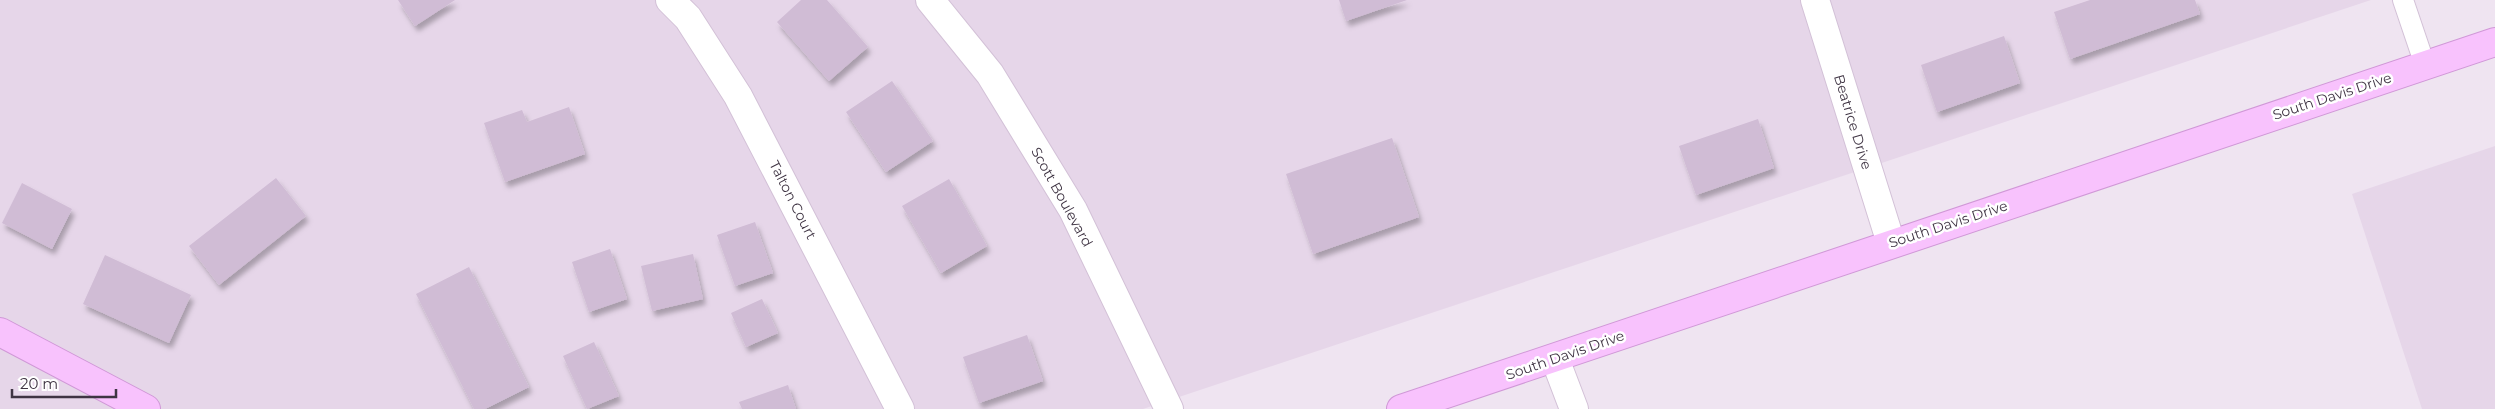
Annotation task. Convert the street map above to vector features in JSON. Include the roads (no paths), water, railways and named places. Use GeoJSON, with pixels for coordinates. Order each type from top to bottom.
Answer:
{"type":"FeatureCollection","features":[{"type":"Feature","properties":{"kind":"street","name":"Talton Court"},"geometry":{"type":"LineString","coordinates":[[670,0],[688,18],[738,96],[900,409]]}},
{"type":"Feature","properties":{"kind":"street","name":"Scott Boulevard"},"geometry":{"type":"LineString","coordinates":[[930,0],[990,74],[1073,210],[1169,409]]}},
{"type":"Feature","properties":{"kind":"street","name":"Beatrice Drive"},"geometry":{"type":"LineString","coordinates":[[1815,0],[1891,243]]}},
{"type":"Feature","properties":{"kind":"street","name":"South Davis Drive"},"geometry":{"type":"LineString","coordinates":[[1401,409],[1555,359],[1891,243],[2495,42]]}},
{"type":"Feature","properties":{"kind":"street"},"geometry":{"type":"LineString","coordinates":[[0,332],[146,409]]}},
{"type":"Feature","properties":{"kind":"street"},"geometry":{"type":"LineString","coordinates":[[1555,359],[1574,409]]}},
{"type":"Feature","properties":{"kind":"lane"},"geometry":{"type":"LineString","coordinates":[[2403,0],[2425,65]]}}]}
